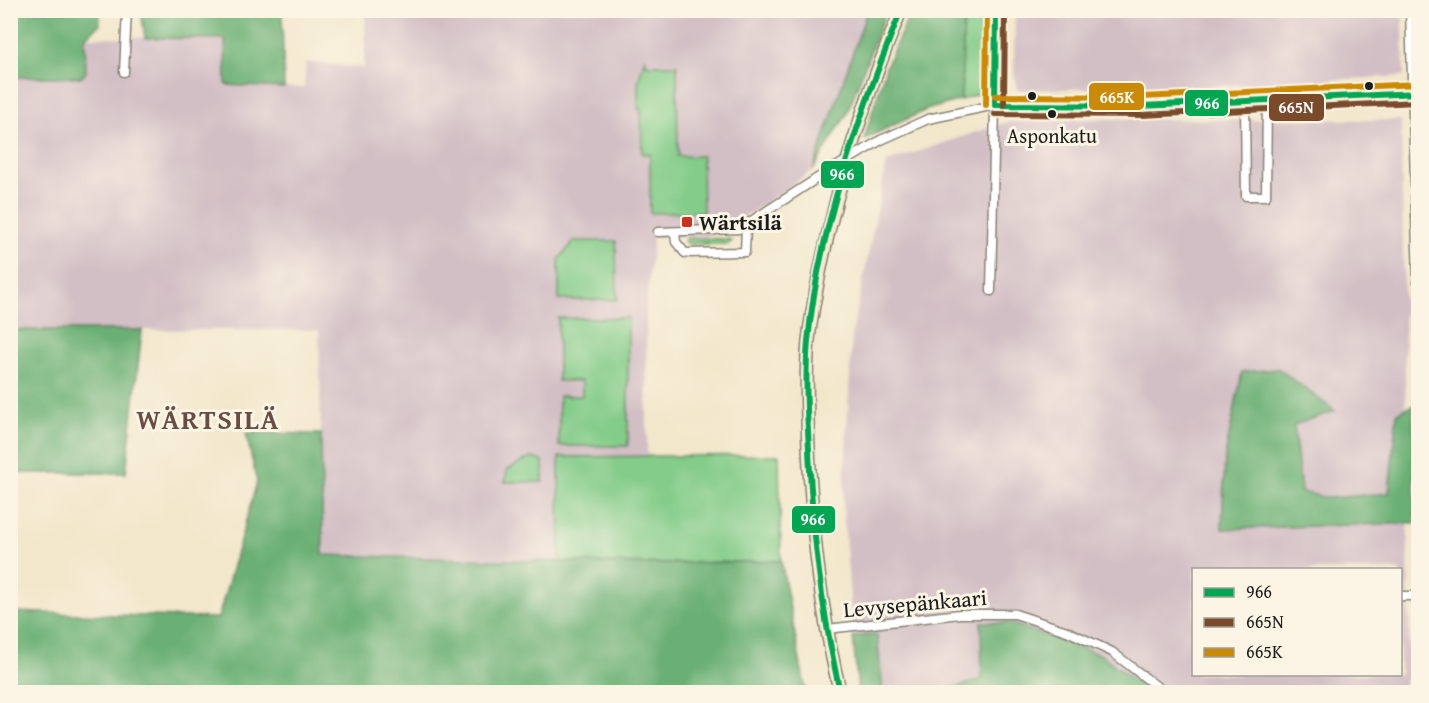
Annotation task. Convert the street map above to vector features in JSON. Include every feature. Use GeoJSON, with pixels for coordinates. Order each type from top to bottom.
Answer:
{"type":"FeatureCollection","features":[{"type":"Feature","properties":{"kind":"main road"},"geometry":{"type":"LineString","coordinates":[[840,693],[827,629],[810,487],[807,410],[810,330],[826,239],[842,178],[879,64],[901,10]]}},
{"type":"Feature","properties":{"kind":"street"},"geometry":{"type":"LineString","coordinates":[[124,72],[127,10]]}},
{"type":"Feature","properties":{"kind":"street"},"geometry":{"type":"LineString","coordinates":[[991,291],[996,10]]}},
{"type":"Feature","properties":{"kind":"street"},"geometry":{"type":"LineString","coordinates":[[1410,10],[1416,93],[1419,282]]}},
{"type":"Feature","properties":{"kind":"street"},"geometry":{"type":"LineString","coordinates":[[658,232],[731,230],[746,226],[816,179],[881,140],[928,119],[995,105],[1142,106],[1416,93]]}},
{"type":"Feature","properties":{"kind":"street"},"geometry":{"type":"LineString","coordinates":[[1245,101],[1246,196],[1266,196],[1267,101]]}},
{"type":"Feature","properties":{"kind":"street"},"geometry":{"type":"LineString","coordinates":[[675,232],[676,242],[685,253],[745,252],[746,226]]}},
{"type":"Feature","properties":{"kind":"street"},"geometry":{"type":"LineString","coordinates":[[1402,596],[1419,596]]}},
{"type":"Feature","properties":{"kind":"street","name":"Levysepänkaari"},"geometry":{"type":"LineString","coordinates":[[827,629],[960,614],[1015,614],[1066,631],[1112,652],[1164,693]]}},
{"type":"Feature","properties":{"kind":"shaded area"},"geometry":{"type":"Polygon","coordinates":[[[366,11],[867,11],[813,170],[756,210],[708,236],[653,237],[646,307],[648,564],[565,565],[323,555],[319,330],[11,330],[10,77],[82,77],[86,71],[85,37],[225,38],[226,85],[304,88],[306,62],[364,68],[366,11]]]}},
{"type":"Feature","properties":{"kind":"shaded area"},"geometry":{"type":"Polygon","coordinates":[[[1015,11],[1403,11],[1404,76],[1210,86],[1017,90],[1014,73],[1015,11]]]}},
{"type":"Feature","properties":{"kind":"shaded area"},"geometry":{"type":"Polygon","coordinates":[[[1096,119],[1401,120],[1410,672],[1400,692],[1149,692],[1102,655],[981,622],[982,679],[943,692],[883,692],[877,635],[853,637],[843,507],[852,334],[887,162],[1003,123],[1096,119]]]}},
{"type":"Feature","properties":{"kind":"green space"},"geometry":{"type":"Polygon","coordinates":[[[10,11],[100,11],[100,24],[85,38],[86,72],[82,77],[11,77],[10,11]]]}},
{"type":"Feature","properties":{"kind":"green space"},"geometry":{"type":"Polygon","coordinates":[[[141,11],[282,11],[284,88],[226,85],[225,39],[145,38],[141,11]]]}},
{"type":"Feature","properties":{"kind":"green space"},"geometry":{"type":"Polygon","coordinates":[[[867,11],[886,11],[847,114],[813,170],[867,11]]]}},
{"type":"Feature","properties":{"kind":"green space"},"geometry":{"type":"Polygon","coordinates":[[[911,11],[964,11],[961,100],[926,110],[864,139],[887,64],[911,11]]]}},
{"type":"Feature","properties":{"kind":"green space"},"geometry":{"type":"Polygon","coordinates":[[[964,11],[988,11],[989,14],[985,91],[961,100],[964,11]]]}},
{"type":"Feature","properties":{"kind":"green space"},"geometry":{"type":"Polygon","coordinates":[[[645,57],[647,65],[677,65],[678,156],[702,156],[703,212],[650,213],[650,154],[642,154],[641,109],[638,109],[638,82],[645,57]]]}},
{"type":"Feature","properties":{"kind":"green space"},"geometry":{"type":"Polygon","coordinates":[[[687,238],[732,241],[728,244],[687,244],[684,241],[687,238]]]}},
{"type":"Feature","properties":{"kind":"green space"},"geometry":{"type":"Polygon","coordinates":[[[574,241],[616,241],[617,300],[559,300],[559,259],[574,241]]]}},
{"type":"Feature","properties":{"kind":"green space"},"geometry":{"type":"Polygon","coordinates":[[[558,318],[628,318],[628,446],[559,446],[559,396],[582,396],[582,381],[558,381],[558,318]]]}},
{"type":"Feature","properties":{"kind":"green space"},"geometry":{"type":"Polygon","coordinates":[[[11,330],[142,330],[126,473],[11,473],[11,330]]]}},
{"type":"Feature","properties":{"kind":"green space"},"geometry":{"type":"Polygon","coordinates":[[[1279,369],[1335,411],[1294,425],[1301,492],[1329,498],[1389,493],[1397,413],[1413,405],[1415,523],[1222,529],[1225,456],[1242,372],[1279,369]]]}},
{"type":"Feature","properties":{"kind":"green space"},"geometry":{"type":"Polygon","coordinates":[[[246,433],[321,434],[323,555],[648,564],[781,561],[806,692],[11,692],[11,612],[218,618],[257,482],[246,433]]]}},
{"type":"Feature","properties":{"kind":"green space"},"geometry":{"type":"Polygon","coordinates":[[[779,455],[781,561],[560,565],[559,457],[779,455]]]}},
{"type":"Feature","properties":{"kind":"green space"},"geometry":{"type":"Polygon","coordinates":[[[532,458],[543,461],[543,482],[505,482],[507,470],[532,458]]]}},
{"type":"Feature","properties":{"kind":"green space"},"geometry":{"type":"Polygon","coordinates":[[[981,622],[1010,623],[1102,655],[1149,692],[943,692],[982,679],[981,622]]]}},
{"type":"Feature","properties":{"kind":"green space"},"geometry":{"type":"Polygon","coordinates":[[[877,634],[883,692],[858,692],[853,637],[877,634]]]}},
{"type":"Feature","properties":{"kind":"transit line","name":"966"},"geometry":{"type":"LineString","coordinates":[[840,692],[823,602],[810,481],[808,341],[813,299],[831,215],[856,132],[901,10]]}},
{"type":"Feature","properties":{"kind":"transit line","name":"665K"},"geometry":{"type":"LineString","coordinates":[[986,105],[987,10]]}},
{"type":"Feature","properties":{"kind":"transit line","name":"966"},"geometry":{"type":"LineString","coordinates":[[995,105],[996,10]]}},
{"type":"Feature","properties":{"kind":"transit line","name":"665N"},"geometry":{"type":"LineString","coordinates":[[1004,105],[1005,10]]}},
{"type":"Feature","properties":{"kind":"transit line","name":"665K"},"geometry":{"type":"LineString","coordinates":[[995,96],[1142,97],[1418,84]]}},
{"type":"Feature","properties":{"kind":"transit line","name":"966"},"geometry":{"type":"LineString","coordinates":[[995,105],[1142,106],[1418,93]]}},
{"type":"Feature","properties":{"kind":"transit line","name":"665N"},"geometry":{"type":"LineString","coordinates":[[995,114],[1142,115],[1418,102]]}},
{"type":"Feature","properties":{"kind":"place","name":"Asponkatu"},"geometry":{"type":"Point","coordinates":[1052,114]}},
{"type":"Feature","properties":{"kind":"place","name":"Wärtsilä"},"geometry":{"type":"Point","coordinates":[687,222]}},
{"type":"Feature","properties":{"kind":"district","name":"WÄRTSILÄ"},"geometry":{"type":"Point","coordinates":[208,419]}}]}
